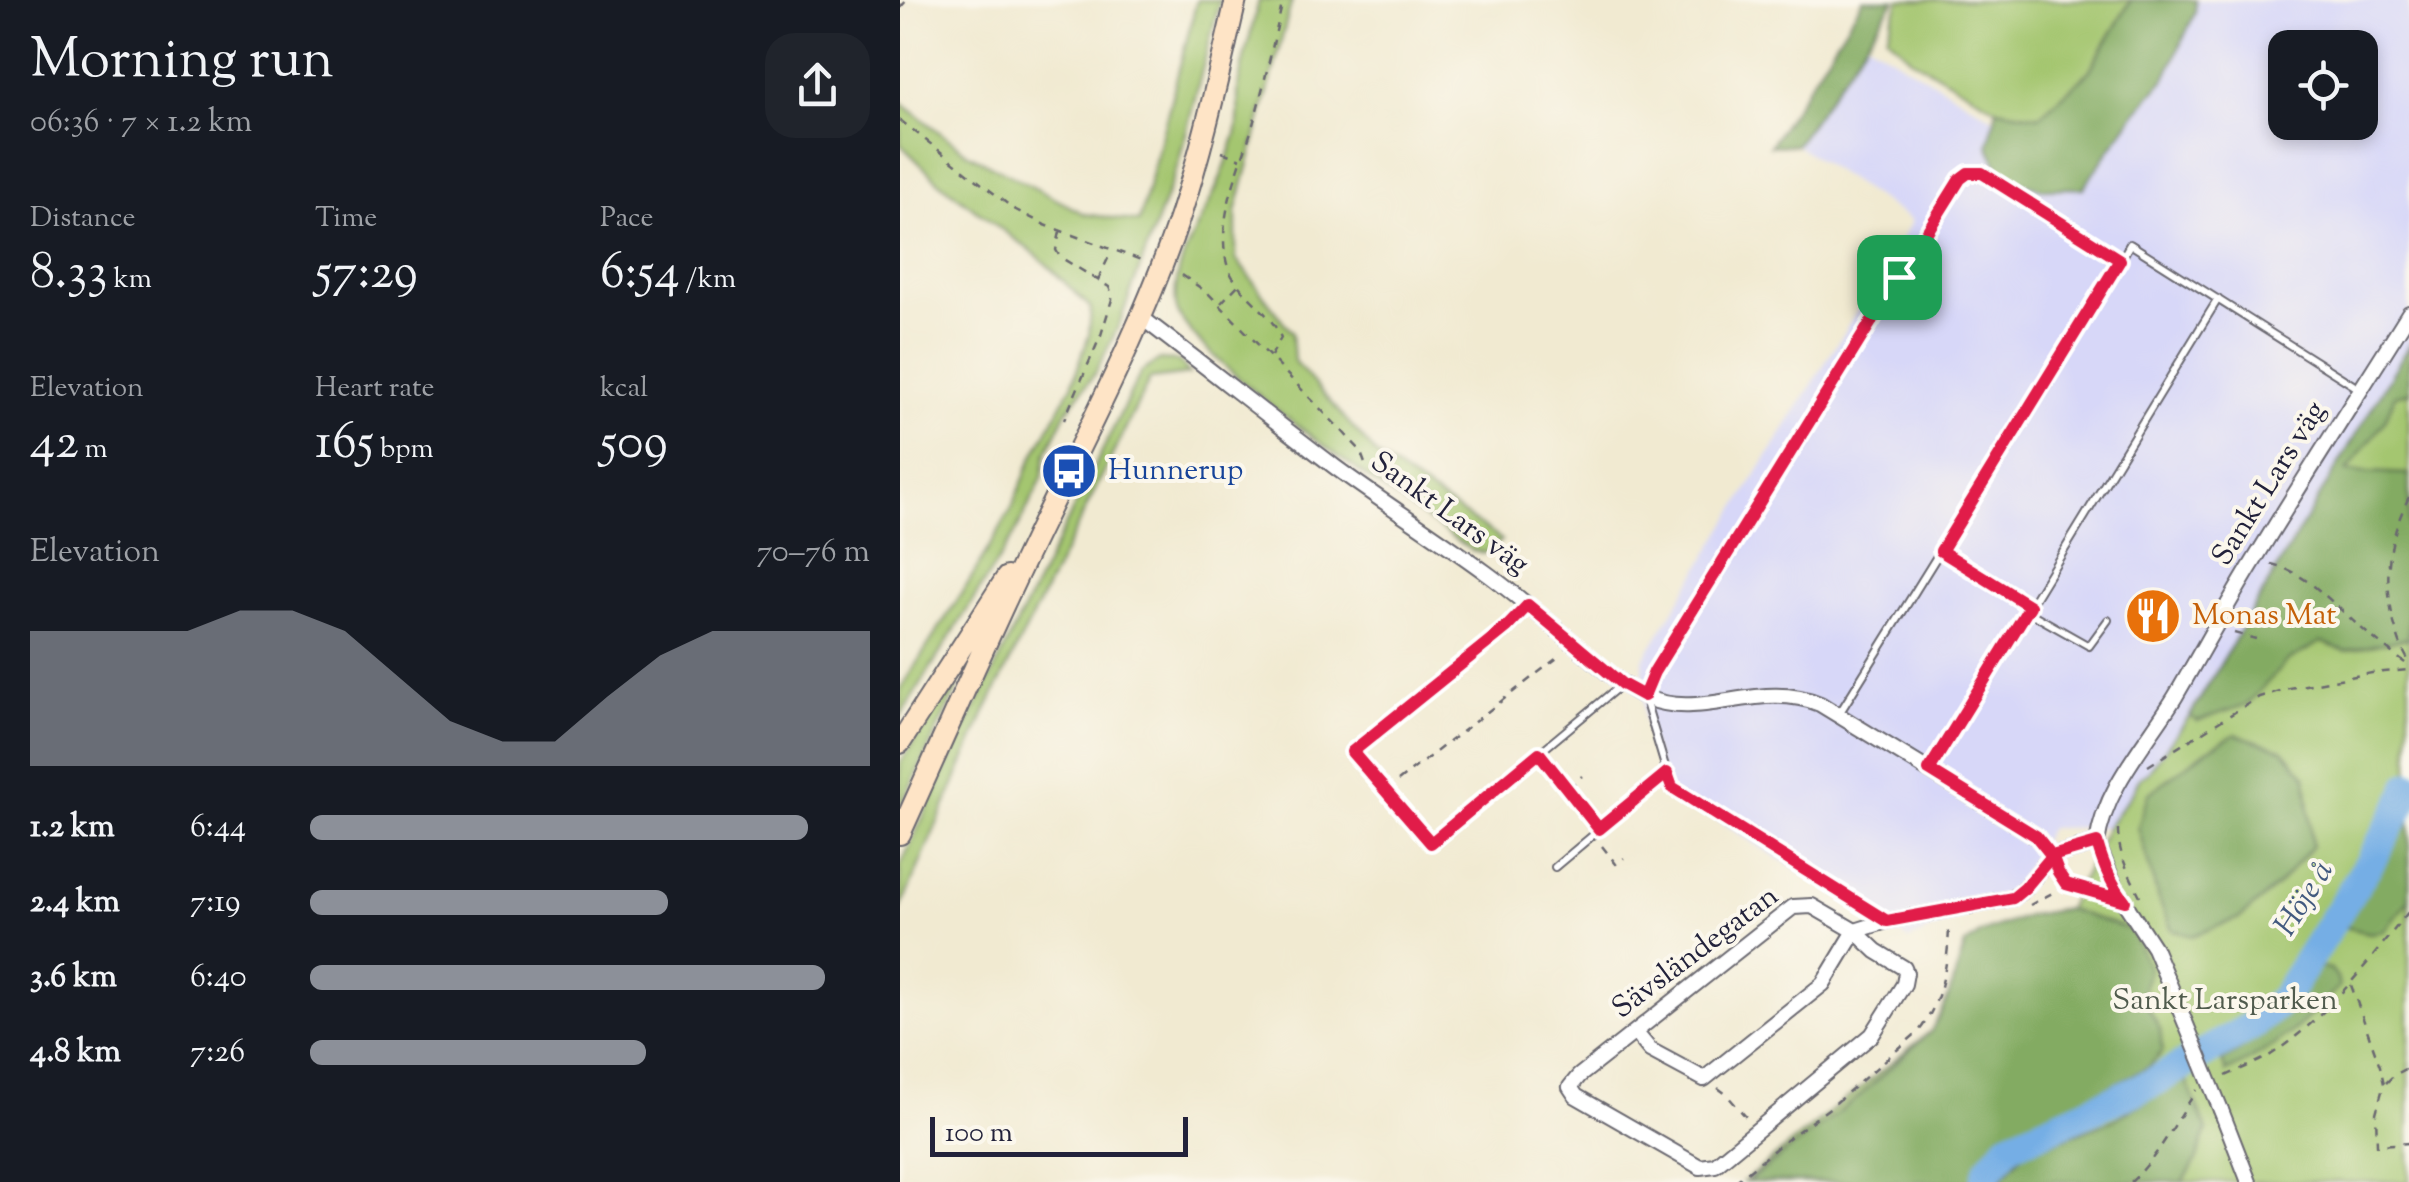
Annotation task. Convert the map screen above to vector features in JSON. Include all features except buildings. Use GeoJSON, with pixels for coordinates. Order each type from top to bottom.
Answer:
{"type":"FeatureCollection","features":[{"type":"Feature","properties":{"kind":"main road"},"geometry":{"type":"LineString","coordinates":[[900,834],[1142,318],[1203,142],[1236,0]]}},
{"type":"Feature","properties":{"kind":"main road"},"geometry":{"type":"LineString","coordinates":[[900,743],[1042,525]]}},
{"type":"Feature","properties":{"kind":"street","name":"Sankt Lars väg"},"geometry":{"type":"LineString","coordinates":[[2097,843],[2109,800],[2123,775],[2409,314]]}},
{"type":"Feature","properties":{"kind":"street","name":"Sankt Lars väg"},"geometry":{"type":"LineString","coordinates":[[1142,318],[1335,467],[1484,571],[1622,684],[1660,703],[1795,695],[1820,704],[2036,836],[2052,856]]}},
{"type":"Feature","properties":{"kind":"street"},"geometry":{"type":"LineString","coordinates":[[1636,1033],[1650,1050],[1704,1079],[1823,984],[1855,931],[2013,898],[2052,856],[2097,843],[2117,892],[2154,948],[2249,1182]]}},
{"type":"Feature","properties":{"kind":"street","name":"Sävsländegatan"},"geometry":{"type":"LineString","coordinates":[[1812,906],[1855,931],[1906,973],[1904,984],[1872,1036],[1715,1165],[1700,1166],[1576,1096],[1570,1087],[1636,1033],[1793,907],[1812,906]]}},
{"type":"Feature","properties":{"kind":"lane"},"geometry":{"type":"LineString","coordinates":[[1556,866],[1667,773],[1644,696],[1654,672],[1960,179],[1968,173],[1982,173],[2120,260]]}},
{"type":"Feature","properties":{"kind":"lane"},"geometry":{"type":"LineString","coordinates":[[1838,715],[2130,244],[2361,390]]}},
{"type":"Feature","properties":{"kind":"lane"},"geometry":{"type":"LineString","coordinates":[[1929,770],[2218,300]]}},
{"type":"Feature","properties":{"kind":"lane"},"geometry":{"type":"LineString","coordinates":[[1528,605],[1507,627],[1352,752],[1431,843],[1622,684]]}},
{"type":"Feature","properties":{"kind":"lane"},"geometry":{"type":"LineString","coordinates":[[2028,609],[2089,646],[2108,620]]}},
{"type":"Feature","properties":{"kind":"lane"},"geometry":{"type":"LineString","coordinates":[[2052,856],[2066,884],[2125,901]]}},
{"type":"Feature","properties":{"kind":"path"},"geometry":{"type":"LineString","coordinates":[[900,8],[907,0]]}},
{"type":"Feature","properties":{"kind":"path"},"geometry":{"type":"LineString","coordinates":[[1270,357],[1281,338],[1277,327],[1228,268],[1223,240],[1283,0]]}},
{"type":"Feature","properties":{"kind":"path"},"geometry":{"type":"LineString","coordinates":[[900,120],[1014,210],[1142,260]]}},
{"type":"Feature","properties":{"kind":"path"},"geometry":{"type":"LineString","coordinates":[[1222,152],[1242,159]]}},
{"type":"Feature","properties":{"kind":"path"},"geometry":{"type":"LineString","coordinates":[[1061,231],[1056,250],[1060,257],[1098,280],[1113,296],[1101,336],[1064,420]]}},
{"type":"Feature","properties":{"kind":"path"},"geometry":{"type":"LineString","coordinates":[[1098,280],[1111,250]]}},
{"type":"Feature","properties":{"kind":"path"},"geometry":{"type":"LineString","coordinates":[[1182,275],[1220,304],[1360,450],[1366,468]]}},
{"type":"Feature","properties":{"kind":"path"},"geometry":{"type":"LineString","coordinates":[[1220,304],[1239,284]]}},
{"type":"Feature","properties":{"kind":"path"},"geometry":{"type":"LineString","coordinates":[[2409,497],[2394,531],[2388,567],[2393,619],[2409,666]]}},
{"type":"Feature","properties":{"kind":"path"},"geometry":{"type":"LineString","coordinates":[[1941,551],[2028,609]]}},
{"type":"Feature","properties":{"kind":"path"},"geometry":{"type":"LineString","coordinates":[[2264,562],[2290,569],[2409,666]]}},
{"type":"Feature","properties":{"kind":"path"},"geometry":{"type":"LineString","coordinates":[[2234,632],[2256,639]]}},
{"type":"Feature","properties":{"kind":"path"},"geometry":{"type":"LineString","coordinates":[[1386,790],[1574,644]]}},
{"type":"Feature","properties":{"kind":"path"},"geometry":{"type":"LineString","coordinates":[[2138,772],[2259,698],[2289,688],[2409,666]]}},
{"type":"Feature","properties":{"kind":"path"},"geometry":{"type":"LineString","coordinates":[[1539,753],[1568,789],[1616,864],[1624,858]]}},
{"type":"Feature","properties":{"kind":"path"},"geometry":{"type":"LineString","coordinates":[[1667,773],[1672,787],[1880,923]]}},
{"type":"Feature","properties":{"kind":"path"},"geometry":{"type":"LineString","coordinates":[[1568,789],[1582,776]]}},
{"type":"Feature","properties":{"kind":"path"},"geometry":{"type":"LineString","coordinates":[[2118,819],[2122,860]]}},
{"type":"Feature","properties":{"kind":"path"},"geometry":{"type":"LineString","coordinates":[[2215,1081],[2272,1054],[2308,1026],[2351,983],[2409,911]]}},
{"type":"Feature","properties":{"kind":"path"},"geometry":{"type":"LineString","coordinates":[[1735,1182],[1831,1107],[1932,1016],[1948,952],[1949,922]]}},
{"type":"Feature","properties":{"kind":"path"},"geometry":{"type":"LineString","coordinates":[[2351,983],[2384,1084],[2376,1113],[2377,1144],[2409,1143]]}},
{"type":"Feature","properties":{"kind":"path"},"geometry":{"type":"LineString","coordinates":[[2384,1084],[2409,1067]]}},
{"type":"Feature","properties":{"kind":"path"},"geometry":{"type":"LineString","coordinates":[[1704,1079],[1726,1094],[1757,1131]]}},
{"type":"Feature","properties":{"kind":"path"},"geometry":{"type":"LineString","coordinates":[[2131,1182],[2145,1169],[2197,1090]]}},
{"type":"Feature","properties":{"kind":"shaded area"},"geometry":{"type":"Polygon","coordinates":[[[2196,0],[2409,0],[2409,345],[2190,716],[2107,827],[2049,828],[2013,891],[1909,940],[1667,789],[1644,718],[1643,660],[1912,221],[1796,145],[1867,42],[1995,119],[1988,145],[2042,189],[2082,188],[2165,79],[2195,13],[2196,0]]]}},
{"type":"Feature","properties":{"kind":"green space"},"geometry":{"type":"Polygon","coordinates":[[[1197,0],[1220,0],[1178,164],[1118,327],[1096,372],[1067,411],[1016,532],[900,717],[900,689],[1011,510],[1030,463],[1072,385],[1089,335],[1091,308],[1040,258],[940,183],[900,144],[900,102],[967,153],[1085,214],[1139,222],[1197,0]]]}},
{"type":"Feature","properties":{"kind":"green space"},"geometry":{"type":"Polygon","coordinates":[[[1259,0],[1292,0],[1236,212],[1236,259],[1292,333],[1294,361],[1379,457],[1502,540],[1485,553],[1471,550],[1258,395],[1188,328],[1176,305],[1182,261],[1236,134],[1239,81],[1259,0]]]}},
{"type":"Feature","properties":{"kind":"green space"},"geometry":{"type":"Polygon","coordinates":[[[1863,0],[1895,0],[1796,145],[1770,146],[1863,0]]]}},
{"type":"Feature","properties":{"kind":"green space"},"geometry":{"type":"Polygon","coordinates":[[[1899,0],[2131,0],[2088,73],[2039,116],[1997,109],[1912,59],[1887,36],[1899,0]]]}},
{"type":"Feature","properties":{"kind":"green space"},"geometry":{"type":"Polygon","coordinates":[[[2131,0],[2196,0],[2195,13],[2165,79],[2137,111],[2083,188],[2042,189],[2003,176],[1988,145],[1997,109],[2039,116],[2088,73],[2131,0]]]}},
{"type":"Feature","properties":{"kind":"green space","name":"Sankt Larsparken"},"geometry":{"type":"Polygon","coordinates":[[[2409,345],[2409,1182],[1743,1182],[1931,1031],[1948,998],[1965,945],[1981,933],[2030,915],[2067,909],[2107,827],[2140,777],[2148,772],[2190,716],[2409,345]]]}},
{"type":"Feature","properties":{"kind":"green space"},"geometry":{"type":"Polygon","coordinates":[[[2409,345],[2409,392],[2395,395],[2385,421],[2347,471],[2409,474],[2409,638],[2345,651],[2321,642],[2286,662],[2248,704],[2197,721],[2190,716],[2409,345]]]}},
{"type":"Feature","properties":{"kind":"green space"},"geometry":{"type":"Polygon","coordinates":[[[1160,360],[1179,361],[1189,374],[1150,379],[986,710],[900,910],[900,867],[939,782],[1141,372],[1160,360]]]}},
{"type":"Feature","properties":{"kind":"green space"},"geometry":{"type":"Polygon","coordinates":[[[950,683],[957,689],[900,808],[900,763],[950,683]]]}},
{"type":"Feature","properties":{"kind":"green space"},"geometry":{"type":"Polygon","coordinates":[[[2235,734],[2282,749],[2306,776],[2312,846],[2279,884],[2240,918],[2192,936],[2172,930],[2158,898],[2138,827],[2148,794],[2235,734]]]}},
{"type":"Feature","properties":{"kind":"green space"},"geometry":{"type":"Polygon","coordinates":[[[2409,817],[2409,900],[2384,931],[2370,933],[2340,926],[2363,894],[2409,817]]]}},
{"type":"Feature","properties":{"kind":"green space"},"geometry":{"type":"Polygon","coordinates":[[[2067,909],[2131,930],[2149,968],[2142,997],[2160,1029],[2163,1051],[2148,1068],[2000,1139],[1976,1168],[1973,1182],[1747,1182],[1856,1099],[1931,1031],[1948,998],[1965,945],[1981,933],[2030,915],[2067,909]]]}},
{"type":"Feature","properties":{"kind":"green space"},"geometry":{"type":"Polygon","coordinates":[[[2319,967],[2331,969],[2339,987],[2287,1036],[2226,1072],[2222,1061],[2270,1026],[2319,967]]]}},
{"type":"Feature","properties":{"kind":"green space"},"geometry":{"type":"Polygon","coordinates":[[[2185,1078],[2207,1130],[2196,1161],[2183,1182],[2001,1182],[2025,1152],[2113,1120],[2185,1078]]]}},
{"type":"Feature","properties":{"kind":"waterway","name":"Höje å"},"geometry":{"type":"LineString","coordinates":[[1985,1182],[1988,1170],[2008,1146],[2152,1083],[2250,1027],[2283,999],[2371,860],[2409,786]]}},
{"type":"Feature","properties":{"kind":"place","name":"Hunnerup"},"geometry":{"type":"Point","coordinates":[1069,471]}},
{"type":"Feature","properties":{"kind":"place","name":"Monas Mat"},"geometry":{"type":"Point","coordinates":[2153,616]}},
{"type":"Feature","properties":{"kind":"route"},"geometry":{"type":"LineString","coordinates":[[1899,277],[1654,672],[1644,696],[1622,684],[1528,605],[1507,627],[1352,752],[1431,843],[1539,753],[1599,829],[1667,773],[1672,787],[1887,921],[2013,898],[2052,856],[2097,843],[2117,892],[2125,901],[2066,884],[2052,856],[2036,836],[1929,770],[2030,606],[1941,551],[2120,260],[1975,172],[1960,179],[1899,277]]}}]}
